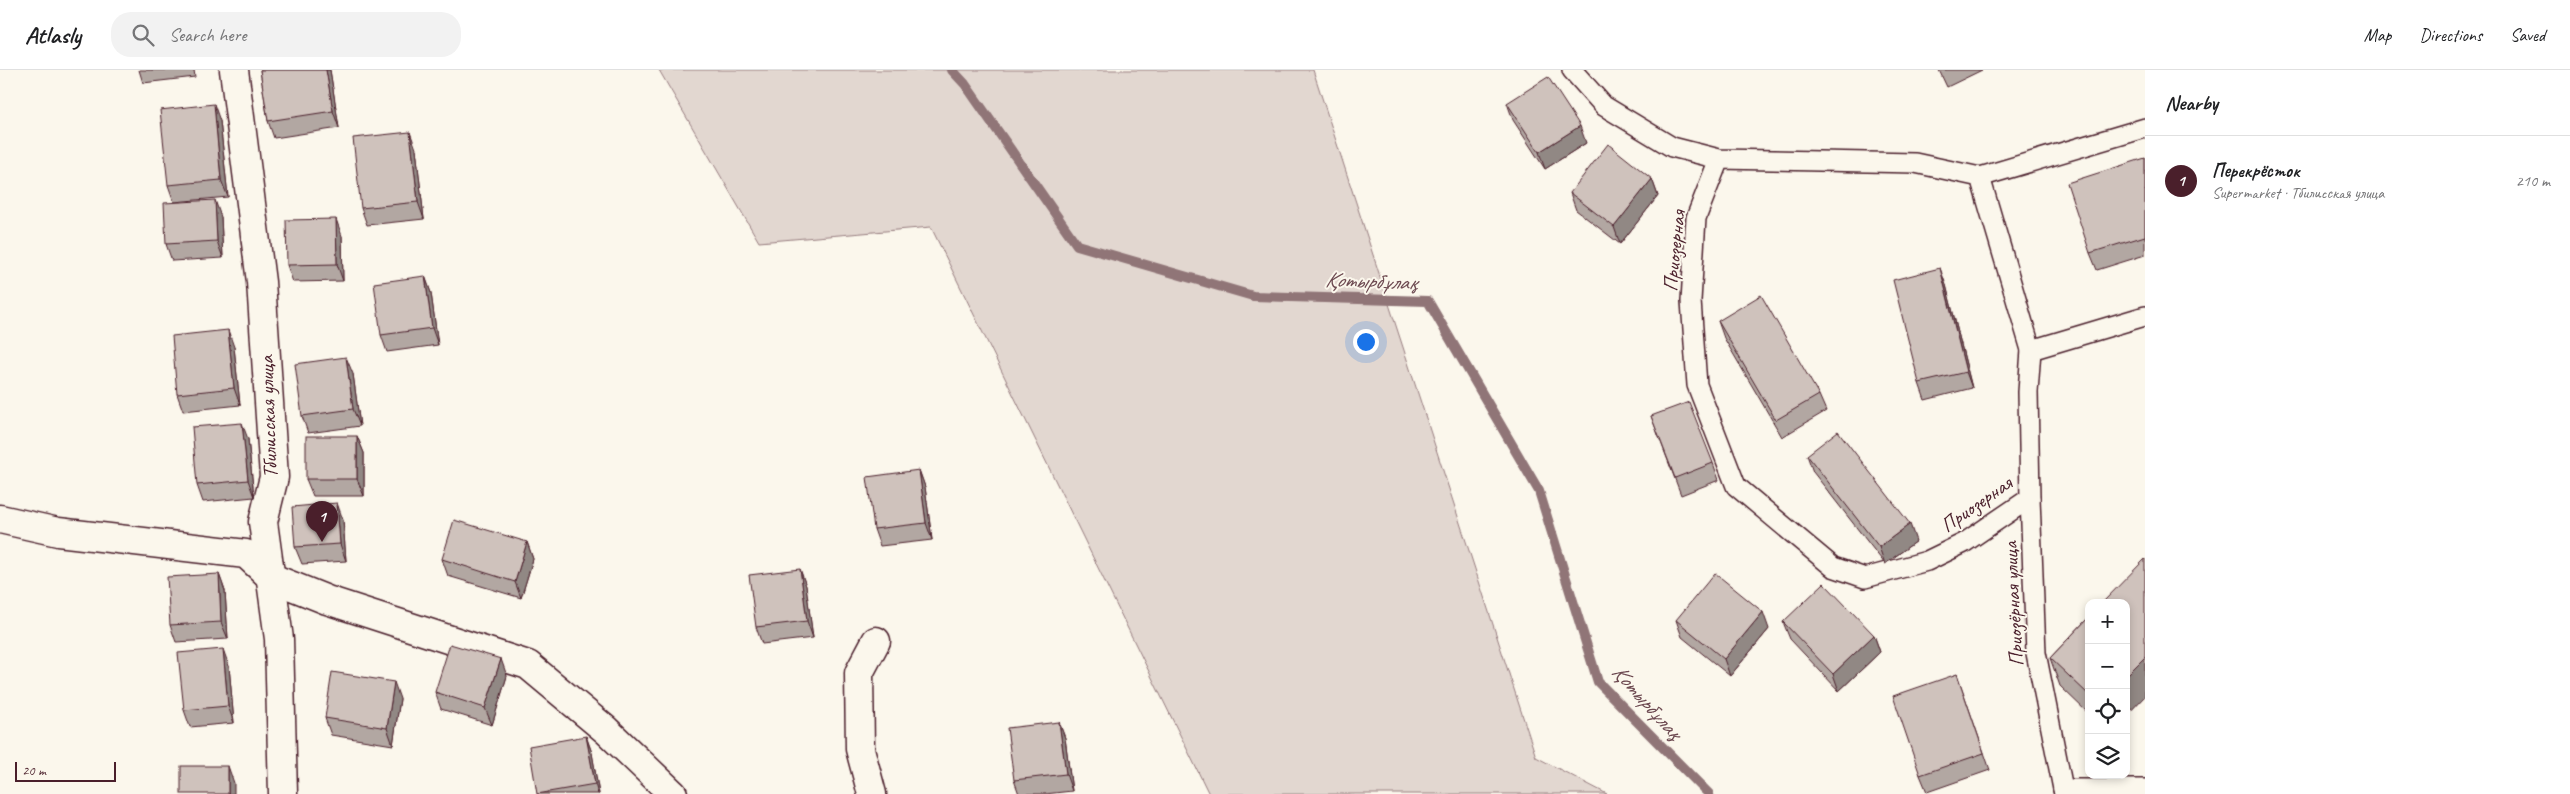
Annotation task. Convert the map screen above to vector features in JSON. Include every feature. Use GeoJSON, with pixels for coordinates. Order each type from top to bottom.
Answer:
{"type":"FeatureCollection","features":[{"type":"Feature","properties":{"kind":"street","name":"Тбилисская улица"},"geometry":{"type":"LineString","coordinates":[[234,70],[262,291],[274,478],[263,522],[279,639],[283,794]]}},
{"type":"Feature","properties":{"kind":"street"},"geometry":{"type":"LineString","coordinates":[[0,519],[58,532],[246,554],[272,578],[327,600],[528,665],[606,730],[664,790]]}},
{"type":"Feature","properties":{"kind":"street"},"geometry":{"type":"LineString","coordinates":[[872,794],[860,748],[859,673],[876,641]]}},
{"type":"Feature","properties":{"kind":"lane"},"geometry":{"type":"LineString","coordinates":[[1572,70],[1604,106],[1672,147],[1719,159],[1916,163],[1980,177],[2145,128]]}},
{"type":"Feature","properties":{"kind":"lane","name":"Приозерная"},"geometry":{"type":"LineString","coordinates":[[1719,159],[1696,218],[1691,300],[1697,384],[1736,486],[1833,567],[1865,578],[1927,562],[1964,543],[2030,498],[2028,392],[2031,350],[1980,177]]}},
{"type":"Feature","properties":{"kind":"lane"},"geometry":{"type":"LineString","coordinates":[[2031,350],[2145,316]]}},
{"type":"Feature","properties":{"kind":"lane","name":"Приозёрная улица"},"geometry":{"type":"LineString","coordinates":[[2030,498],[2036,653],[2064,792]]}},
{"type":"Feature","properties":{"kind":"lane"},"geometry":{"type":"LineString","coordinates":[[2064,792],[2145,789]]}},
{"type":"Feature","properties":{"kind":"shaded area"},"geometry":{"type":"Polygon","coordinates":[[[659,70],[1313,70],[1536,757],[1607,794],[1209,794],[931,227],[759,242],[659,70]]]}},
{"type":"Feature","properties":{"kind":"building"},"geometry":{"type":"Polygon","coordinates":[[[260,70],[326,70],[333,111],[268,121],[260,70]]]}},
{"type":"Feature","properties":{"kind":"building"},"geometry":{"type":"Polygon","coordinates":[[[1548,77],[1580,126],[1539,152],[1507,103],[1548,77]]]}},
{"type":"Feature","properties":{"kind":"building"},"geometry":{"type":"Polygon","coordinates":[[[214,104],[221,180],[168,185],[160,110],[214,104]]]}},
{"type":"Feature","properties":{"kind":"building"},"geometry":{"type":"Polygon","coordinates":[[[410,132],[418,202],[361,208],[353,138],[410,132]]]}},
{"type":"Feature","properties":{"kind":"building"},"geometry":{"type":"Polygon","coordinates":[[[1608,144],[1652,179],[1614,227],[1570,193],[1608,144]]]}},
{"type":"Feature","properties":{"kind":"building"},"geometry":{"type":"Polygon","coordinates":[[[2145,158],[2145,236],[2090,253],[2067,183],[2145,158]]]}},
{"type":"Feature","properties":{"kind":"building"},"geometry":{"type":"Polygon","coordinates":[[[215,200],[217,241],[166,244],[164,203],[215,200]]]}},
{"type":"Feature","properties":{"kind":"building"},"geometry":{"type":"Polygon","coordinates":[[[336,219],[337,264],[287,265],[286,220],[336,219]]]}},
{"type":"Feature","properties":{"kind":"building"},"geometry":{"type":"Polygon","coordinates":[[[1940,268],[1966,372],[1919,383],[1893,280],[1940,268]]]}},
{"type":"Feature","properties":{"kind":"building"},"geometry":{"type":"Polygon","coordinates":[[[425,276],[432,328],[381,335],[374,283],[425,276]]]}},
{"type":"Feature","properties":{"kind":"building"},"geometry":{"type":"Polygon","coordinates":[[[1761,295],[1819,395],[1776,420],[1718,321],[1761,295]]]}},
{"type":"Feature","properties":{"kind":"building"},"geometry":{"type":"Polygon","coordinates":[[[228,330],[234,388],[177,394],[172,336],[228,330]]]}},
{"type":"Feature","properties":{"kind":"building"},"geometry":{"type":"Polygon","coordinates":[[[346,357],[353,409],[302,416],[295,364],[346,357]]]}},
{"type":"Feature","properties":{"kind":"building"},"geometry":{"type":"Polygon","coordinates":[[[1689,402],[1713,463],[1675,478],[1651,416],[1689,402]]]}},
{"type":"Feature","properties":{"kind":"building"},"geometry":{"type":"Polygon","coordinates":[[[242,423],[248,480],[197,485],[192,427],[242,423]]]}},
{"type":"Feature","properties":{"kind":"building"},"geometry":{"type":"Polygon","coordinates":[[[1838,431],[1910,524],[1879,547],[1807,455],[1838,431]]]}},
{"type":"Feature","properties":{"kind":"building"},"geometry":{"type":"Polygon","coordinates":[[[306,436],[357,436],[357,479],[306,479],[306,436]]]}},
{"type":"Feature","properties":{"kind":"building"},"geometry":{"type":"Polygon","coordinates":[[[919,470],[926,523],[874,529],[867,477],[919,470]]]}},
{"type":"Feature","properties":{"kind":"building"},"geometry":{"type":"Polygon","coordinates":[[[337,503],[340,544],[295,547],[292,507],[337,503]]]}},
{"type":"Feature","properties":{"kind":"building"},"geometry":{"type":"Polygon","coordinates":[[[454,520],[527,542],[515,582],[442,559],[454,520]]]}},
{"type":"Feature","properties":{"kind":"building"},"geometry":{"type":"Polygon","coordinates":[[[2145,559],[2145,657],[2130,672],[2130,599],[2106,599],[2145,559]]]}},
{"type":"Feature","properties":{"kind":"building"},"geometry":{"type":"Polygon","coordinates":[[[800,569],[807,621],[756,627],[749,575],[800,569]]]}},
{"type":"Feature","properties":{"kind":"building"},"geometry":{"type":"Polygon","coordinates":[[[1715,573],[1763,612],[1724,659],[1676,620],[1715,573]]]}},
{"type":"Feature","properties":{"kind":"building"},"geometry":{"type":"Polygon","coordinates":[[[219,574],[221,622],[170,625],[167,577],[219,574]]]}},
{"type":"Feature","properties":{"kind":"building"},"geometry":{"type":"Polygon","coordinates":[[[1824,583],[1874,635],[1833,674],[1783,622],[1824,583]]]}},
{"type":"Feature","properties":{"kind":"building"},"geometry":{"type":"Polygon","coordinates":[[[2085,621],[2085,691],[2050,658],[2085,621]]]}},
{"type":"Feature","properties":{"kind":"building"},"geometry":{"type":"Polygon","coordinates":[[[450,644],[501,659],[485,708],[435,692],[450,644]]]}},
{"type":"Feature","properties":{"kind":"building"},"geometry":{"type":"Polygon","coordinates":[[[223,649],[228,706],[184,710],[178,653],[223,649]]]}},
{"type":"Feature","properties":{"kind":"building"},"geometry":{"type":"Polygon","coordinates":[[[332,672],[394,682],[387,728],[325,718],[332,672]]]}},
{"type":"Feature","properties":{"kind":"building"},"geometry":{"type":"Polygon","coordinates":[[[1957,674],[1984,753],[1920,775],[1893,696],[1957,674]]]}},
{"type":"Feature","properties":{"kind":"building"},"geometry":{"type":"Polygon","coordinates":[[[1059,722],[1066,774],[1014,780],[1007,728],[1059,722]]]}},
{"type":"Feature","properties":{"kind":"building"},"geometry":{"type":"Polygon","coordinates":[[[586,736],[595,784],[537,794],[529,746],[586,736]]]}},
{"type":"Feature","properties":{"kind":"building"},"geometry":{"type":"Polygon","coordinates":[[[181,766],[228,766],[228,794],[181,794],[181,766]]]}},
{"type":"Feature","properties":{"kind":"waterway","name":"Қотырбұлақ"},"geometry":{"type":"LineString","coordinates":[[952,70],[965,84],[1077,245],[1253,296],[1428,301],[1539,491],[1598,682],[1709,794]]}},
{"type":"Feature","properties":{"kind":"place","name":"Перекрёсток"},"geometry":{"type":"Point","coordinates":[322,542]}}]}
